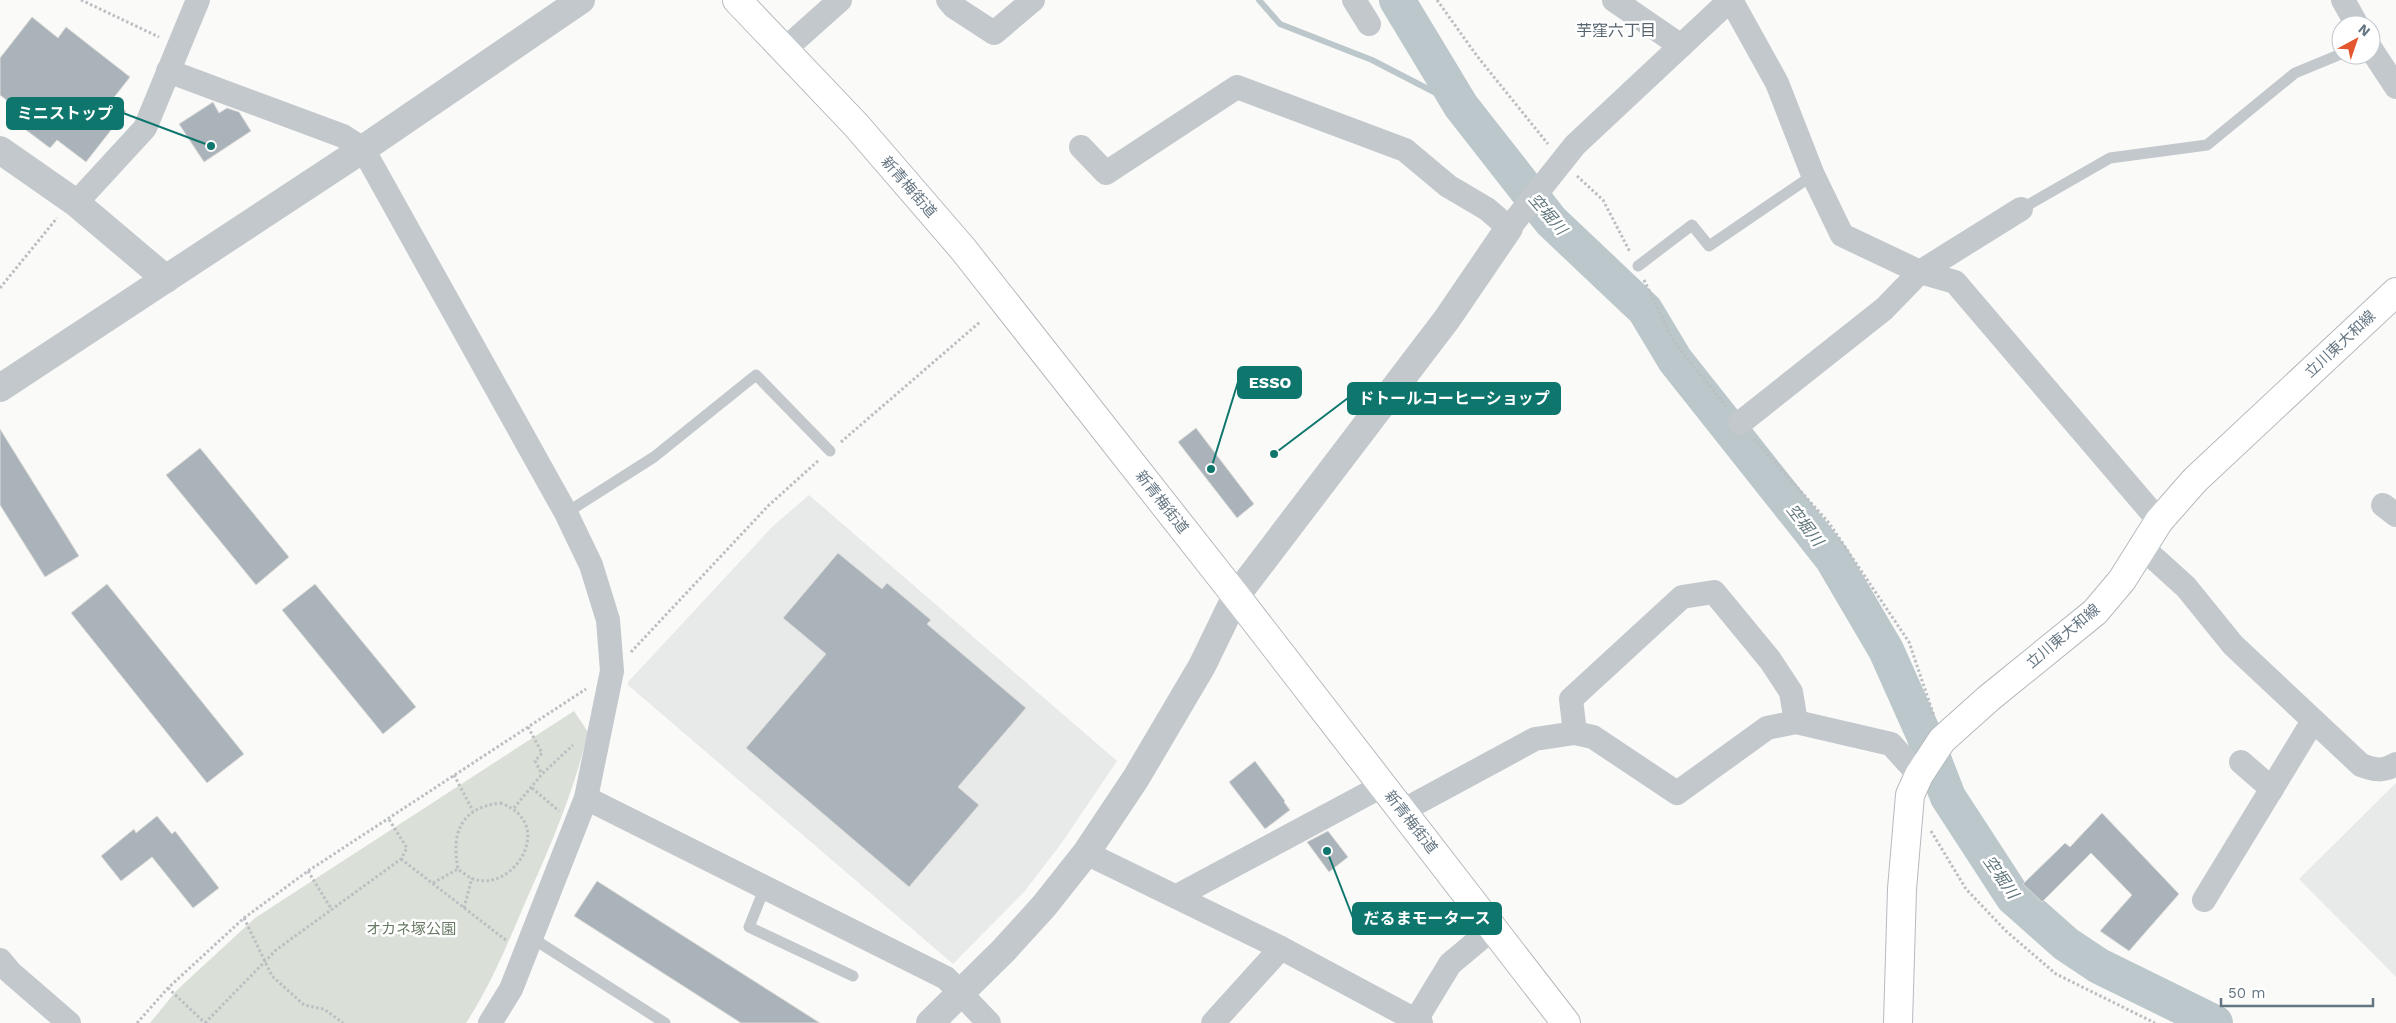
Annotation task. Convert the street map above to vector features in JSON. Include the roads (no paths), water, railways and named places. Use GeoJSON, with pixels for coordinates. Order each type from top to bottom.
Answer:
{"type":"FeatureCollection","features":[{"type":"Feature","properties":{"kind":"main road","name":"新青梅街道"},"geometry":{"type":"LineString","coordinates":[[737,0],[856,125],[963,249],[1236,596],[1566,1023]]}},
{"type":"Feature","properties":{"kind":"main road","name":"立川東大和線"},"geometry":{"type":"LineString","coordinates":[[1898,1023],[1902,889],[1910,794],[1919,775],[1942,740],[1989,698],[2095,612],[2122,580],[2144,549],[2159,521],[2195,480],[2396,292]]}},
{"type":"Feature","properties":{"kind":"street"},"geometry":{"type":"LineString","coordinates":[[0,388],[363,149],[580,0]]}},
{"type":"Feature","properties":{"kind":"street"},"geometry":{"type":"LineString","coordinates":[[784,50],[840,0]]}},
{"type":"Feature","properties":{"kind":"street"},"geometry":{"type":"LineString","coordinates":[[948,0],[954,7],[994,33],[1033,0]]}},
{"type":"Feature","properties":{"kind":"street"},"geometry":{"type":"LineString","coordinates":[[1354,0],[1369,24]]}},
{"type":"Feature","properties":{"kind":"street"},"geometry":{"type":"LineString","coordinates":[[1614,0],[1681,46]]}},
{"type":"Feature","properties":{"kind":"street"},"geometry":{"type":"LineString","coordinates":[[930,1023],[1044,906],[1086,853],[1136,778],[1187,691],[1236,596],[1447,319],[1515,220],[1576,145],[1731,0],[1778,83],[1813,175],[1842,235],[1920,272],[1955,282],[2159,521]]}},
{"type":"Feature","properties":{"kind":"street"},"geometry":{"type":"LineString","coordinates":[[2343,0],[2351,15]]}},
{"type":"Feature","properties":{"kind":"street"},"geometry":{"type":"LineString","coordinates":[[74,201],[145,128],[194,1]]}},
{"type":"Feature","properties":{"kind":"street"},"geometry":{"type":"LineString","coordinates":[[2381,64],[2396,87]]}},
{"type":"Feature","properties":{"kind":"street"},"geometry":{"type":"LineString","coordinates":[[168,70],[343,136],[363,149],[566,513],[600,589],[608,620],[612,671],[586,798],[532,938],[510,989],[490,1023]]}},
{"type":"Feature","properties":{"kind":"street"},"geometry":{"type":"LineString","coordinates":[[1081,147],[1106,173],[1237,87],[1405,150],[1448,186],[1487,209],[1515,220]]}},
{"type":"Feature","properties":{"kind":"street"},"geometry":{"type":"LineString","coordinates":[[0,150],[74,201],[166,278]]}},
{"type":"Feature","properties":{"kind":"street"},"geometry":{"type":"LineString","coordinates":[[1740,423],[1884,308],[1920,272],[2021,209]]}},
{"type":"Feature","properties":{"kind":"street"},"geometry":{"type":"LineString","coordinates":[[2144,549],[2186,587],[2234,645],[2361,765],[2373,769],[2386,770],[2396,764]]}},
{"type":"Feature","properties":{"kind":"street"},"geometry":{"type":"LineString","coordinates":[[1575,733],[1571,699],[1682,597],[1714,592],[1770,660],[1786,684],[1791,692],[1796,722]]}},
{"type":"Feature","properties":{"kind":"street"},"geometry":{"type":"LineString","coordinates":[[2204,900],[2313,721]]}},
{"type":"Feature","properties":{"kind":"street"},"geometry":{"type":"LineString","coordinates":[[1402,811],[1535,738],[1575,733],[1593,737],[1677,794],[1767,728],[1796,722],[1891,744],[1919,775]]}},
{"type":"Feature","properties":{"kind":"street"},"geometry":{"type":"LineString","coordinates":[[2241,762],[2272,789]]}},
{"type":"Feature","properties":{"kind":"street"},"geometry":{"type":"LineString","coordinates":[[1176,896],[1382,786]]}},
{"type":"Feature","properties":{"kind":"street"},"geometry":{"type":"LineString","coordinates":[[586,798],[946,978],[990,1023]]}},
{"type":"Feature","properties":{"kind":"street"},"geometry":{"type":"LineString","coordinates":[[1086,853],[1280,948],[1419,1022],[1450,964],[1493,928]]}},
{"type":"Feature","properties":{"kind":"street"},"geometry":{"type":"LineString","coordinates":[[1213,1023],[1280,948]]}},
{"type":"Feature","properties":{"kind":"street"},"geometry":{"type":"LineString","coordinates":[[0,960],[10,972],[69,1023]]}},
{"type":"Feature","properties":{"kind":"lane"},"geometry":{"type":"LineString","coordinates":[[2021,209],[2110,158],[2207,145],[2295,73],[2331,58]]}},
{"type":"Feature","properties":{"kind":"lane"},"geometry":{"type":"LineString","coordinates":[[1638,266],[1692,225],[1709,246],[1813,175]]}},
{"type":"Feature","properties":{"kind":"lane"},"geometry":{"type":"LineString","coordinates":[[566,513],[654,456],[756,375],[830,452]]}},
{"type":"Feature","properties":{"kind":"lane"},"geometry":{"type":"LineString","coordinates":[[765,887],[749,927],[853,976]]}},
{"type":"Feature","properties":{"kind":"lane"},"geometry":{"type":"LineString","coordinates":[[532,938],[665,1023]]}},
{"type":"Feature","properties":{"kind":"waterway"},"geometry":{"type":"LineString","coordinates":[[1259,0],[1280,24],[1372,60],[1461,106]]}},
{"type":"Feature","properties":{"kind":"waterway","name":"空堀川"},"geometry":{"type":"LineString","coordinates":[[1397,0],[1461,106],[1551,221],[1645,310],[1675,360],[1832,558],[1886,650],[1924,735],[1948,797],[2013,897],[2066,944],[2099,966],[2215,1023]]}},
{"type":"Feature","properties":{"kind":"place","name":"ミニストップ"},"geometry":{"type":"Point","coordinates":[211,146]}},
{"type":"Feature","properties":{"kind":"place","name":"ドトールコーヒーショップ"},"geometry":{"type":"Point","coordinates":[1274,454]}},
{"type":"Feature","properties":{"kind":"place","name":"ESSO"},"geometry":{"type":"Point","coordinates":[1211,469]}},
{"type":"Feature","properties":{"kind":"place","name":"だるまモータース"},"geometry":{"type":"Point","coordinates":[1327,851]}},
{"type":"Feature","properties":{"kind":"district","name":"芋窪六丁目"},"geometry":{"type":"Point","coordinates":[1616,30]}},
{"type":"Feature","properties":{"kind":"park label","name":"オカネ塚公園"},"geometry":{"type":"Point","coordinates":[411,929]}}]}
